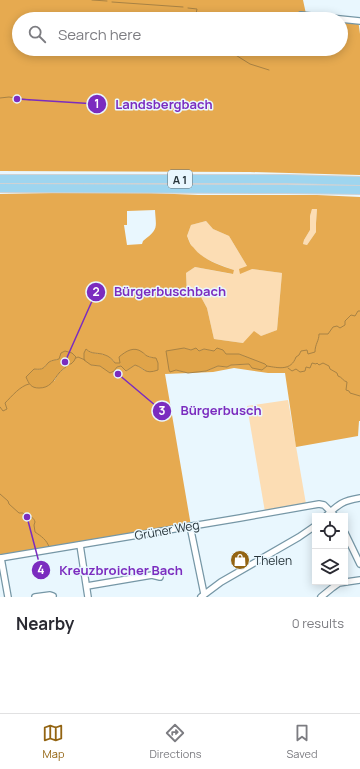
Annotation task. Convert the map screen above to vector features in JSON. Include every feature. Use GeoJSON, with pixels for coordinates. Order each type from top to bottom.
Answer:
{"type":"FeatureCollection","features":[{"type":"Feature","properties":{"kind":"highway","name":"A 1"},"geometry":{"type":"LineString","coordinates":[[0,179],[287,179],[360,181]]}},
{"type":"Feature","properties":{"kind":"highway","name":"A 1"},"geometry":{"type":"LineString","coordinates":[[0,188],[360,190]]}},
{"type":"Feature","properties":{"kind":"street"},"geometry":{"type":"LineString","coordinates":[[348,20],[360,21]]}},
{"type":"Feature","properties":{"kind":"street"},"geometry":{"type":"LineString","coordinates":[[331,511],[346,500],[360,498]]}},
{"type":"Feature","properties":{"kind":"street","name":"Grüner Weg"},"geometry":{"type":"LineString","coordinates":[[1,558],[319,504],[324,505],[331,511]]}},
{"type":"Feature","properties":{"kind":"street"},"geometry":{"type":"LineString","coordinates":[[190,526],[202,596],[221,582],[312,528]]}},
{"type":"Feature","properties":{"kind":"street"},"geometry":{"type":"LineString","coordinates":[[348,539],[360,564]]}},
{"type":"Feature","properties":{"kind":"street"},"geometry":{"type":"LineString","coordinates":[[80,545],[88,597]]}},
{"type":"Feature","properties":{"kind":"street"},"geometry":{"type":"LineString","coordinates":[[1,558],[8,597]]}},
{"type":"Feature","properties":{"kind":"street"},"geometry":{"type":"LineString","coordinates":[[87,586],[152,575],[160,577]]}},
{"type":"Feature","properties":{"kind":"street"},"geometry":{"type":"LineString","coordinates":[[321,597],[339,584],[360,580]]}},
{"type":"Feature","properties":{"kind":"street"},"geometry":{"type":"LineString","coordinates":[[35,597],[53,596]]}},
{"type":"Feature","properties":{"kind":"shaded area"},"geometry":{"type":"Polygon","coordinates":[[[0,0],[303,0],[306,12],[12,12],[12,56],[348,56],[348,18],[358,19],[360,34],[360,175],[250,172],[0,171],[0,0]]]}},
{"type":"Feature","properties":{"kind":"shaded area"},"geometry":{"type":"Polygon","coordinates":[[[104,192],[360,197],[360,421],[358,436],[296,447],[285,373],[268,373],[234,368],[213,372],[165,374],[191,526],[0,557],[0,194],[104,192]],[[312,209],[310,216],[310,230],[303,244],[307,245],[316,232],[317,209],[312,209]],[[155,210],[127,211],[127,225],[124,225],[127,245],[142,244],[143,241],[154,231],[156,221],[155,210]],[[206,221],[191,225],[187,236],[191,245],[206,259],[234,270],[233,274],[195,267],[186,273],[187,294],[201,297],[207,308],[214,339],[243,343],[254,331],[261,336],[277,330],[282,273],[252,269],[240,274],[239,269],[247,266],[229,236],[213,229],[206,221]],[[184,348],[176,370],[188,373],[206,371],[218,366],[227,367],[231,365],[249,364],[251,359],[239,354],[226,354],[204,349],[199,351],[184,348]],[[86,349],[91,365],[100,366],[110,372],[121,366],[126,371],[135,365],[145,371],[151,357],[146,356],[141,352],[120,363],[115,363],[111,358],[86,349]],[[59,359],[51,361],[42,369],[34,369],[54,381],[59,373],[66,367],[59,359]]]}},
{"type":"Feature","properties":{"kind":"shaded area"},"geometry":{"type":"Polygon","coordinates":[[[312,209],[317,209],[316,232],[307,245],[303,244],[310,230],[310,216],[312,209]]]}},
{"type":"Feature","properties":{"kind":"shaded area"},"geometry":{"type":"Polygon","coordinates":[[[206,221],[213,229],[229,236],[247,266],[252,269],[282,273],[277,330],[243,343],[214,339],[207,308],[201,297],[187,294],[186,273],[195,267],[232,274],[234,270],[204,257],[191,245],[187,236],[191,225],[206,221]]]}},
{"type":"Feature","properties":{"kind":"shaded area"},"geometry":{"type":"Polygon","coordinates":[[[184,348],[191,350],[196,348],[199,351],[204,349],[214,351],[217,348],[223,350],[226,354],[239,354],[267,366],[262,370],[252,368],[249,364],[231,365],[227,367],[218,366],[206,371],[188,373],[176,370],[170,372],[166,351],[184,348]]]}},
{"type":"Feature","properties":{"kind":"shaded area"},"geometry":{"type":"Polygon","coordinates":[[[86,349],[111,358],[115,363],[120,363],[119,357],[127,351],[136,349],[147,356],[156,358],[158,370],[150,372],[135,365],[126,371],[121,366],[117,367],[110,373],[100,366],[91,365],[84,360],[84,353],[86,349]]]}},
{"type":"Feature","properties":{"kind":"shaded area"},"geometry":{"type":"Polygon","coordinates":[[[65,351],[72,353],[76,357],[71,364],[66,364],[66,367],[59,373],[51,384],[43,388],[36,388],[28,382],[26,377],[34,369],[42,369],[50,361],[59,359],[61,353],[65,351]]]}},
{"type":"Feature","properties":{"kind":"shaded area"},"geometry":{"type":"Polygon","coordinates":[[[288,400],[306,504],[265,512],[247,406],[288,400]]]}},
{"type":"Feature","properties":{"kind":"waterway"},"geometry":{"type":"LineString","coordinates":[[92,0],[107,1]]}},
{"type":"Feature","properties":{"kind":"waterway"},"geometry":{"type":"LineString","coordinates":[[112,2],[183,7]]}},
{"type":"Feature","properties":{"kind":"waterway"},"geometry":{"type":"LineString","coordinates":[[188,8],[197,9],[196,12]]}},
{"type":"Feature","properties":{"kind":"waterway"},"geometry":{"type":"LineString","coordinates":[[237,56],[250,64],[269,70]]}},
{"type":"Feature","properties":{"kind":"waterway"},"geometry":{"type":"LineString","coordinates":[[0,98],[9,97],[30,100]]}},
{"type":"Feature","properties":{"kind":"waterway"},"geometry":{"type":"LineString","coordinates":[[267,366],[280,368],[288,367],[301,351],[307,350],[308,354],[315,352],[319,334],[328,334],[333,327],[337,326],[340,328],[345,325],[345,321],[351,315],[355,316],[358,311],[360,311]]}},
{"type":"Feature","properties":{"kind":"waterway"},"geometry":{"type":"LineString","coordinates":[[76,358],[78,357],[85,360]]}},
{"type":"Feature","properties":{"kind":"waterway"},"geometry":{"type":"LineString","coordinates":[[288,368],[292,371],[296,369],[300,372],[305,371],[306,367],[310,368],[312,363],[317,363],[319,365],[323,363],[329,366],[330,369],[347,382],[346,390],[360,396]]}},
{"type":"Feature","properties":{"kind":"waterway"},"geometry":{"type":"LineString","coordinates":[[0,407],[3,411],[7,409],[5,403],[19,389],[29,384]]}},
{"type":"Feature","properties":{"kind":"waterway"},"geometry":{"type":"LineString","coordinates":[[0,494],[19,513],[23,513],[27,517],[33,518],[35,522],[35,532],[45,540],[49,547]]}},
{"type":"Feature","properties":{"kind":"place","name":"Landsbergbach"},"geometry":{"type":"Point","coordinates":[17,99]}},
{"type":"Feature","properties":{"kind":"place","name":"Bürgerbuschbach"},"geometry":{"type":"Point","coordinates":[65,362]}},
{"type":"Feature","properties":{"kind":"place","name":"Bürgerbusch"},"geometry":{"type":"Point","coordinates":[118,374]}},
{"type":"Feature","properties":{"kind":"place","name":"Kreuzbroicher Bach"},"geometry":{"type":"Point","coordinates":[27,517]}},
{"type":"Feature","properties":{"kind":"place","name":"Thelen"},"geometry":{"type":"Point","coordinates":[240,560]}}]}
